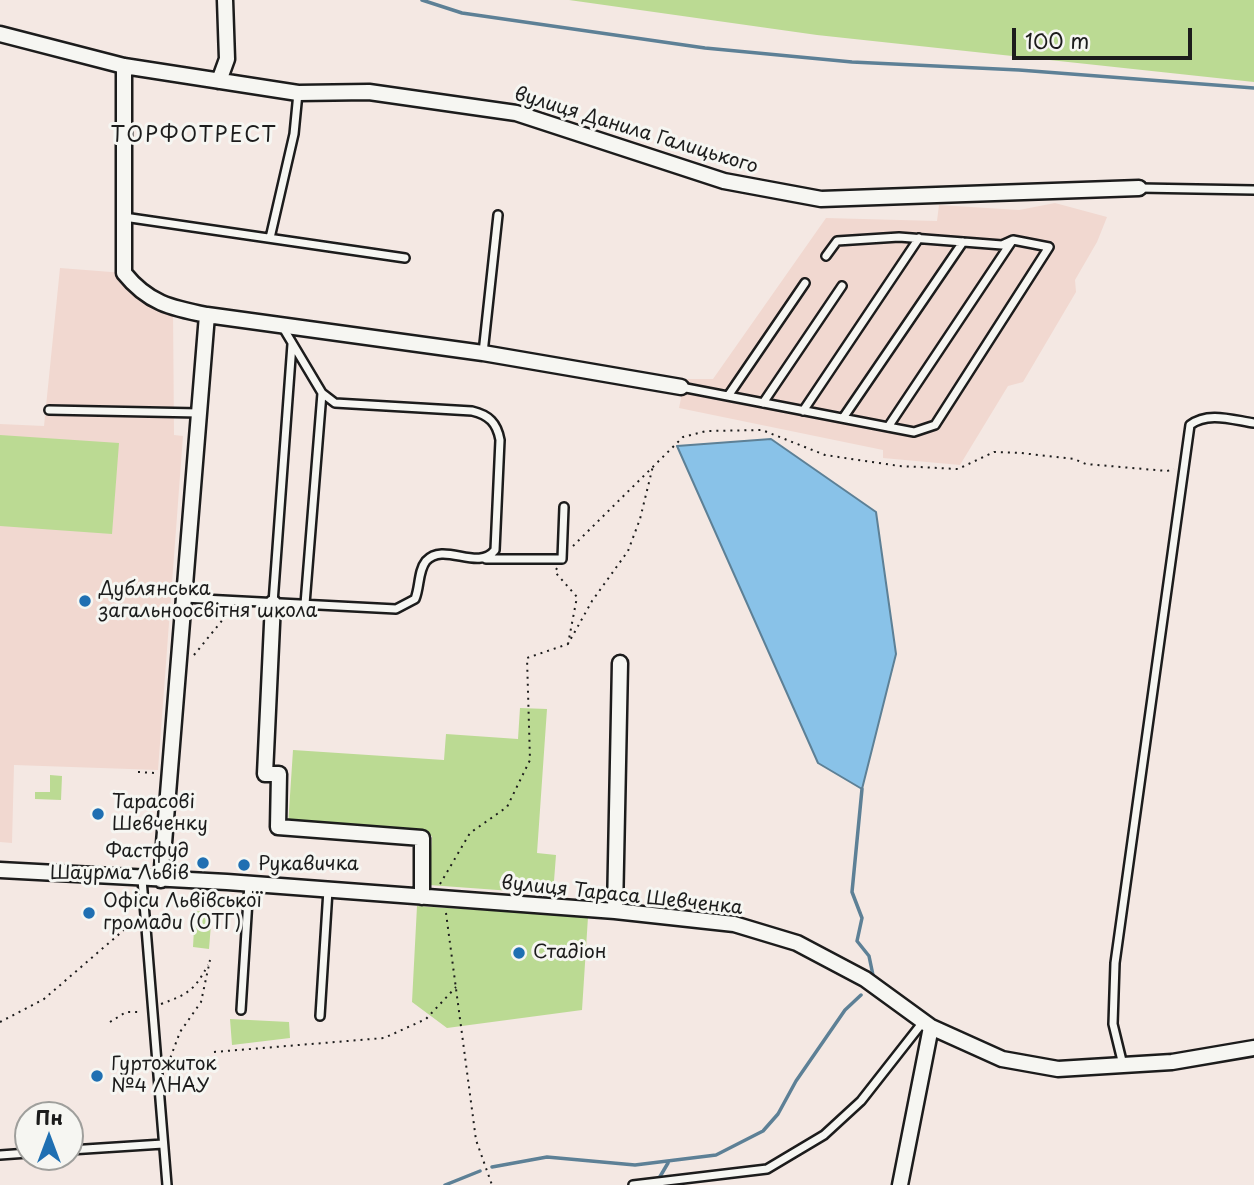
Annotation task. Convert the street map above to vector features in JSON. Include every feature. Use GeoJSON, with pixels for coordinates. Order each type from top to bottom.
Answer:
{"type":"FeatureCollection","features":[{"type":"Feature","properties":{"kind":"street"},"geometry":{"type":"LineString","coordinates":[[219,81],[227,60],[225,0]]}},
{"type":"Feature","properties":{"kind":"street","name":"вулиця Данила Галицького"},"geometry":{"type":"LineString","coordinates":[[0,34],[124,66],[219,81],[298,93],[369,92],[516,113],[724,181],[821,199],[1139,188]]}},
{"type":"Feature","properties":{"kind":"street"},"geometry":{"type":"LineString","coordinates":[[124,66],[124,273],[140,292],[173,308],[207,315],[483,353],[681,387]]}},
{"type":"Feature","properties":{"kind":"street"},"geometry":{"type":"LineString","coordinates":[[161,880],[207,315]]}},
{"type":"Feature","properties":{"kind":"street"},"geometry":{"type":"LineString","coordinates":[[274,603],[265,774],[279,774],[278,827],[422,838],[433,897]]}},
{"type":"Feature","properties":{"kind":"street"},"geometry":{"type":"LineString","coordinates":[[615,911],[620,663]]}},
{"type":"Feature","properties":{"kind":"street","name":"вулиця Тараса Шевченка"},"geometry":{"type":"LineString","coordinates":[[0,870],[433,897],[615,911],[734,924],[797,943],[865,979],[901,1003],[927,1025],[1002,1059],[1058,1069],[1172,1062],[1254,1048]]}},
{"type":"Feature","properties":{"kind":"street"},"geometry":{"type":"LineString","coordinates":[[900,1185],[927,1025]]}},
{"type":"Feature","properties":{"kind":"lane"},"geometry":{"type":"LineString","coordinates":[[270,239],[294,134],[298,93]]}},
{"type":"Feature","properties":{"kind":"lane"},"geometry":{"type":"LineString","coordinates":[[1139,188],[1254,190]]}},
{"type":"Feature","properties":{"kind":"lane"},"geometry":{"type":"LineString","coordinates":[[483,353],[498,215]]}},
{"type":"Feature","properties":{"kind":"lane"},"geometry":{"type":"LineString","coordinates":[[123,217],[405,258]]}},
{"type":"Feature","properties":{"kind":"lane"},"geometry":{"type":"LineString","coordinates":[[681,387],[914,432],[935,425],[1049,247],[1013,240],[1002,245],[899,237],[837,242],[826,256]]}},
{"type":"Feature","properties":{"kind":"lane"},"geometry":{"type":"LineString","coordinates":[[803,411],[919,238]]}},
{"type":"Feature","properties":{"kind":"lane"},"geometry":{"type":"LineString","coordinates":[[888,427],[1013,240]]}},
{"type":"Feature","properties":{"kind":"lane"},"geometry":{"type":"LineString","coordinates":[[843,418],[963,242]]}},
{"type":"Feature","properties":{"kind":"lane"},"geometry":{"type":"LineString","coordinates":[[729,396],[805,283]]}},
{"type":"Feature","properties":{"kind":"lane"},"geometry":{"type":"LineString","coordinates":[[763,403],[842,286]]}},
{"type":"Feature","properties":{"kind":"lane"},"geometry":{"type":"LineString","coordinates":[[281,325],[322,393],[335,403],[472,411],[489,417],[495,423],[500,440],[497,545],[492,554],[482,559]]}},
{"type":"Feature","properties":{"kind":"lane"},"geometry":{"type":"LineString","coordinates":[[274,603],[292,343]]}},
{"type":"Feature","properties":{"kind":"lane"},"geometry":{"type":"LineString","coordinates":[[305,604],[322,393]]}},
{"type":"Feature","properties":{"kind":"lane"},"geometry":{"type":"LineString","coordinates":[[49,410],[199,414]]}},
{"type":"Feature","properties":{"kind":"lane"},"geometry":{"type":"LineString","coordinates":[[1124,1066],[1113,1024],[1115,963],[1190,425],[1199,418],[1221,418],[1254,424]]}},
{"type":"Feature","properties":{"kind":"lane"},"geometry":{"type":"LineString","coordinates":[[184,598],[403,607],[415,599],[422,568],[429,558],[440,555],[482,559],[562,559],[564,508]]}},
{"type":"Feature","properties":{"kind":"lane"},"geometry":{"type":"LineString","coordinates":[[142,879],[167,1185]]}},
{"type":"Feature","properties":{"kind":"lane"},"geometry":{"type":"LineString","coordinates":[[241,1010],[249,884]]}},
{"type":"Feature","properties":{"kind":"lane"},"geometry":{"type":"LineString","coordinates":[[320,1016],[328,890]]}},
{"type":"Feature","properties":{"kind":"lane"},"geometry":{"type":"LineString","coordinates":[[634,1185],[767,1169],[824,1135],[861,1101],[927,1025]]}},
{"type":"Feature","properties":{"kind":"lane"},"geometry":{"type":"LineString","coordinates":[[84,1149],[163,1144]]}},
{"type":"Feature","properties":{"kind":"path"},"geometry":{"type":"LineString","coordinates":[[568,644],[577,597],[555,572],[562,559],[683,437],[706,431],[762,430],[825,455],[899,466],[958,469],[994,452],[1167,471],[1185,464]]}},
{"type":"Feature","properties":{"kind":"path"},"geometry":{"type":"LineString","coordinates":[[492,1185],[476,1140],[456,987],[433,897],[470,833],[507,807],[530,760],[527,658],[568,644],[592,601],[628,551],[640,519],[654,464]]}},
{"type":"Feature","properties":{"kind":"path"},"geometry":{"type":"LineString","coordinates":[[191,658],[229,612]]}},
{"type":"Feature","properties":{"kind":"path"},"geometry":{"type":"LineString","coordinates":[[138,772],[160,774]]}},
{"type":"Feature","properties":{"kind":"path"},"geometry":{"type":"LineString","coordinates":[[134,822],[166,824]]}},
{"type":"Feature","properties":{"kind":"path"},"geometry":{"type":"LineString","coordinates":[[0,1022],[44,999],[132,923],[136,913]]}},
{"type":"Feature","properties":{"kind":"path"},"geometry":{"type":"LineString","coordinates":[[110,1022],[126,1012],[153,1012],[161,1003],[184,996],[197,986],[210,960],[201,1002],[180,1032],[172,1058],[158,1080]]}},
{"type":"Feature","properties":{"kind":"path"},"geometry":{"type":"LineString","coordinates":[[214,1052],[384,1038],[426,1019],[456,987]]}},
{"type":"Feature","properties":{"kind":"shaded area"},"geometry":{"type":"Polygon","coordinates":[[[1055,203],[1107,217],[1097,242],[1075,280],[1076,292],[1023,382],[1008,386],[960,465],[883,458],[883,450],[679,408],[685,379],[713,379],[826,218],[937,221],[939,205],[1019,210],[1055,203]]]}},
{"type":"Feature","properties":{"kind":"shaded area","name":"Дублянська загальноосвітня школа"},"geometry":{"type":"Polygon","coordinates":[[[60,268],[124,273],[173,308],[174,435],[183,436],[158,770],[14,765],[12,843],[0,842],[0,424],[44,426],[60,268]]]}},
{"type":"Feature","properties":{"kind":"green space"},"geometry":{"type":"Polygon","coordinates":[[[569,0],[1254,0],[1254,82],[817,35],[569,0]]]}},
{"type":"Feature","properties":{"kind":"green space"},"geometry":{"type":"Polygon","coordinates":[[[0,435],[119,443],[112,534],[0,526],[0,435]]]}},
{"type":"Feature","properties":{"kind":"green space"},"geometry":{"type":"Polygon","coordinates":[[[520,708],[547,709],[537,853],[556,855],[553,894],[429,885],[432,836],[288,826],[293,750],[444,760],[446,734],[518,739],[520,708]]]}},
{"type":"Feature","properties":{"kind":"green space"},"geometry":{"type":"Polygon","coordinates":[[[50,775],[62,776],[61,800],[35,799],[35,792],[50,792],[50,775]]]}},
{"type":"Feature","properties":{"kind":"green space"},"geometry":{"type":"Polygon","coordinates":[[[417,906],[588,917],[582,1010],[447,1028],[412,1002],[417,906]]]}},
{"type":"Feature","properties":{"kind":"green space"},"geometry":{"type":"Polygon","coordinates":[[[195,911],[212,912],[209,949],[193,947],[195,911]]]}},
{"type":"Feature","properties":{"kind":"green space"},"geometry":{"type":"Polygon","coordinates":[[[230,1019],[289,1022],[290,1038],[232,1045],[230,1019]]]}},
{"type":"Feature","properties":{"kind":"water"},"geometry":{"type":"Polygon","coordinates":[[[771,439],[876,512],[896,654],[862,789],[818,763],[677,446],[771,439]]]}},
{"type":"Feature","properties":{"kind":"waterway"},"geometry":{"type":"LineString","coordinates":[[422,0],[462,13],[705,48],[852,62],[1019,70],[1254,88]]}},
{"type":"Feature","properties":{"kind":"waterway"},"geometry":{"type":"LineString","coordinates":[[862,789],[852,892],[862,918],[857,941],[869,956],[874,980]]}},
{"type":"Feature","properties":{"kind":"waterway"},"geometry":{"type":"LineString","coordinates":[[492,1167],[547,1157],[635,1165],[716,1155],[763,1131],[778,1114],[796,1081],[845,1010],[861,995]]}},
{"type":"Feature","properties":{"kind":"waterway"},"geometry":{"type":"LineString","coordinates":[[658,1180],[668,1163]]}},
{"type":"Feature","properties":{"kind":"waterway"},"geometry":{"type":"LineString","coordinates":[[445,1185],[480,1171]]}},
{"type":"Feature","properties":{"kind":"place","name":"Дублянська загальноосвітня школа"},"geometry":{"type":"Point","coordinates":[85,601]}},
{"type":"Feature","properties":{"kind":"place","name":"Тарасові Шевченку"},"geometry":{"type":"Point","coordinates":[98,814]}},
{"type":"Feature","properties":{"kind":"place","name":"Фастфуд Шаурма Львів"},"geometry":{"type":"Point","coordinates":[203,863]}},
{"type":"Feature","properties":{"kind":"place","name":"Рукавичка"},"geometry":{"type":"Point","coordinates":[244,865]}},
{"type":"Feature","properties":{"kind":"place","name":"Офіси Львівської громади (ОТГ)"},"geometry":{"type":"Point","coordinates":[89,913]}},
{"type":"Feature","properties":{"kind":"place","name":"Стадіон"},"geometry":{"type":"Point","coordinates":[519,953]}},
{"type":"Feature","properties":{"kind":"place","name":"Гуртожиток №4 ЛНАУ"},"geometry":{"type":"Point","coordinates":[97,1076]}},
{"type":"Feature","properties":{"kind":"district","name":"ТОРФОТРЕСТ"},"geometry":{"type":"Point","coordinates":[194,136]}}]}
